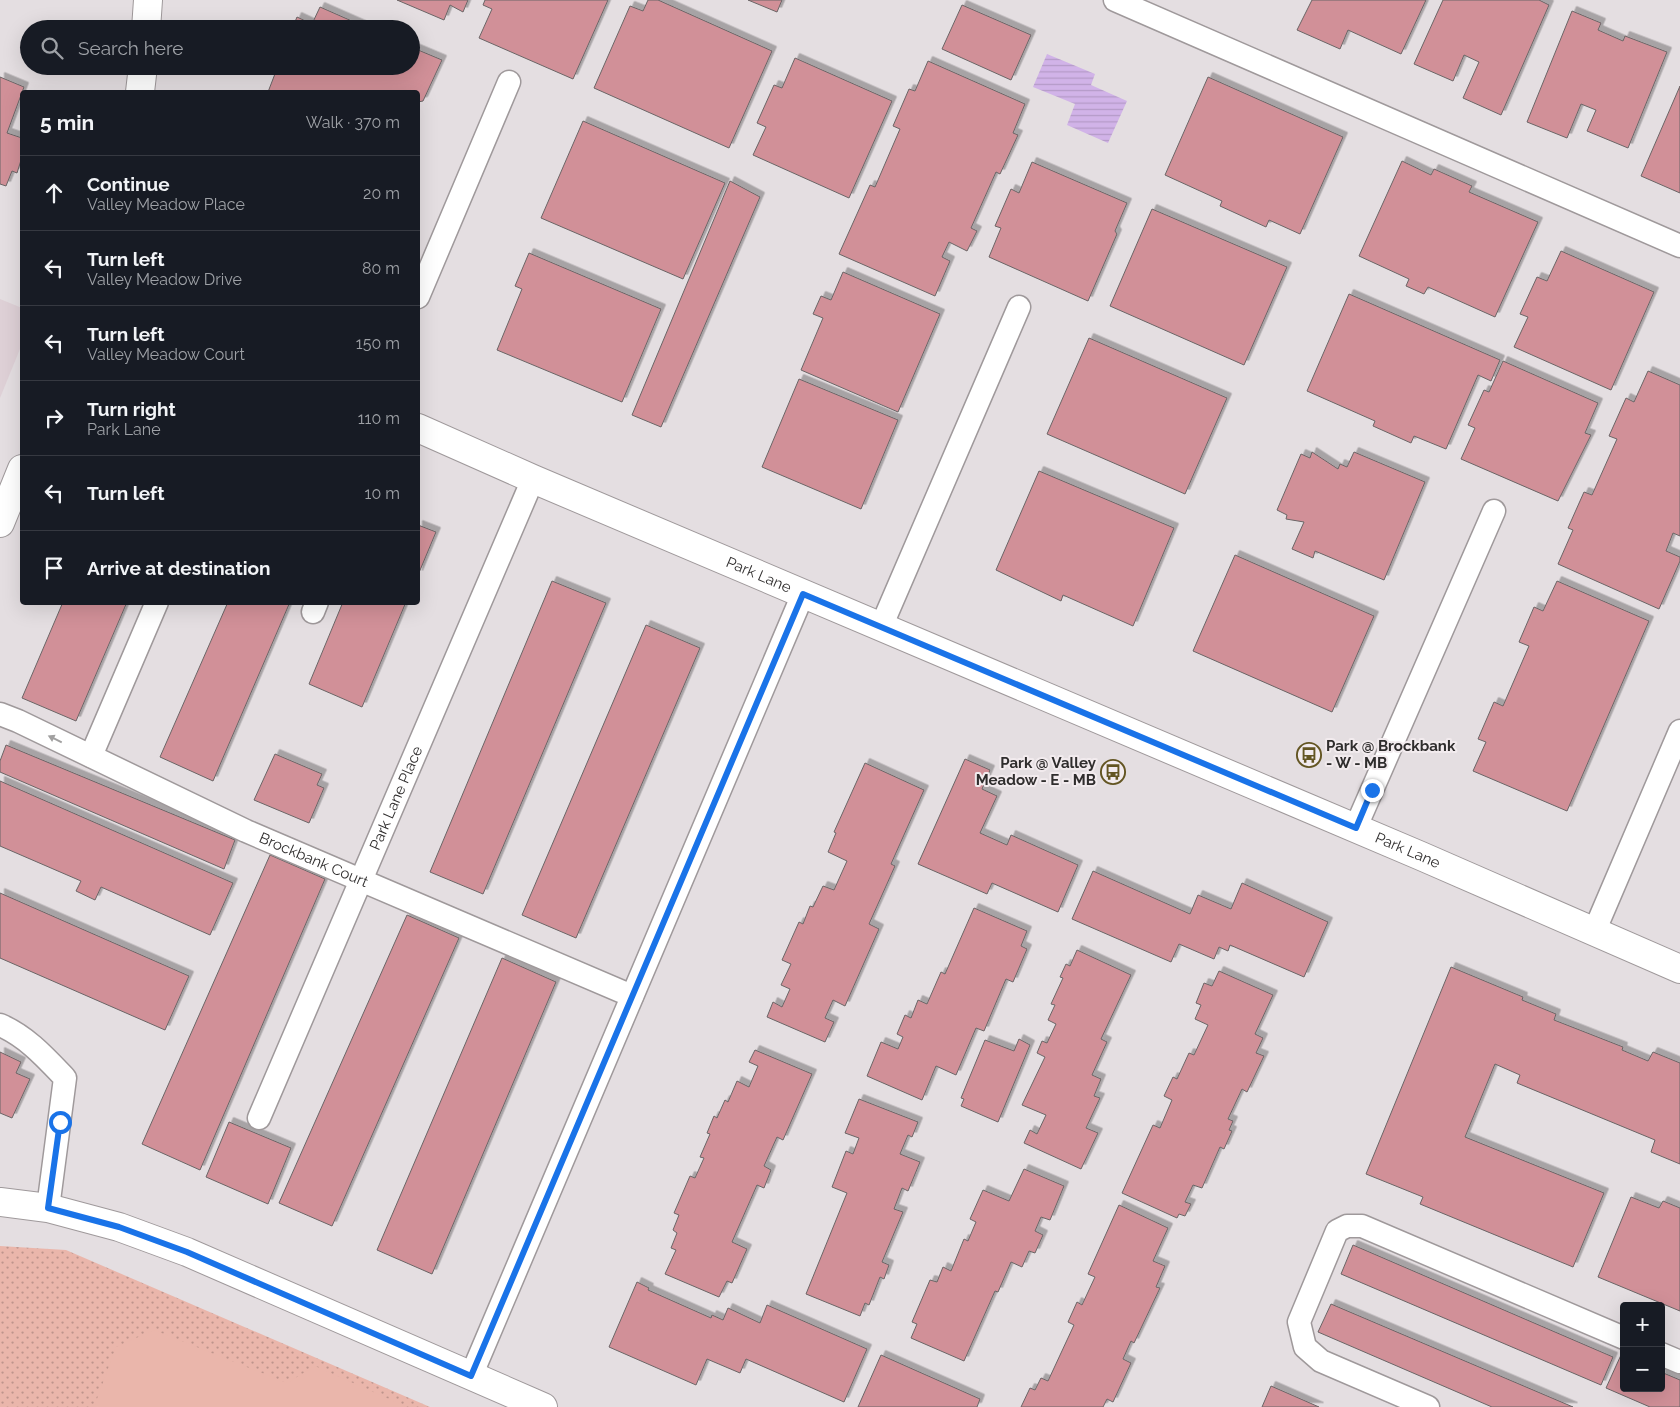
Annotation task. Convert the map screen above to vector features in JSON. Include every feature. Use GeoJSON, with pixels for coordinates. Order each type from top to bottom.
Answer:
{"type":"FeatureCollection","features":[{"type":"Feature","properties":{"kind":"street"},"geometry":{"type":"LineString","coordinates":[[147,20],[148,0]]}},
{"type":"Feature","properties":{"kind":"street"},"geometry":{"type":"LineString","coordinates":[[140,90],[142,75]]}},
{"type":"Feature","properties":{"kind":"street","name":"Park Lane"},"geometry":{"type":"LineString","coordinates":[[420,429],[533,479],[1356,828],[1680,969]]}},
{"type":"Feature","properties":{"kind":"street"},"geometry":{"type":"LineString","coordinates":[[0,523],[20,474]]}},
{"type":"Feature","properties":{"kind":"street"},"geometry":{"type":"LineString","coordinates":[[0,1202],[48,1208],[119,1227],[187,1252],[543,1407]]}},
{"type":"Feature","properties":{"kind":"lane"},"geometry":{"type":"LineString","coordinates":[[1115,0],[1680,246]]}},
{"type":"Feature","properties":{"kind":"lane"},"geometry":{"type":"LineString","coordinates":[[420,292],[509,82]]}},
{"type":"Feature","properties":{"kind":"lane"},"geometry":{"type":"LineString","coordinates":[[881,627],[1019,307]]}},
{"type":"Feature","properties":{"kind":"lane","name":"Park Lane Place"},"geometry":{"type":"LineString","coordinates":[[259,1118],[533,479]]}},
{"type":"Feature","properties":{"kind":"lane"},"geometry":{"type":"LineString","coordinates":[[1356,828],[1494,511]]}},
{"type":"Feature","properties":{"kind":"lane"},"geometry":{"type":"LineString","coordinates":[[471,1376],[803,594]]}},
{"type":"Feature","properties":{"kind":"lane"},"geometry":{"type":"LineString","coordinates":[[91,756],[156,605]]}},
{"type":"Feature","properties":{"kind":"lane","name":"Brockbank Court"},"geometry":{"type":"LineString","coordinates":[[0,714],[246,831],[632,996]]}},
{"type":"Feature","properties":{"kind":"lane"},"geometry":{"type":"LineString","coordinates":[[1594,932],[1680,731]]}},
{"type":"Feature","properties":{"kind":"lane"},"geometry":{"type":"LineString","coordinates":[[0,1025],[14,1031],[43,1054],[65,1078],[48,1208]]}},
{"type":"Feature","properties":{"kind":"lane"},"geometry":{"type":"LineString","coordinates":[[1428,1407],[1321,1361],[1305,1347],[1298,1322],[1337,1231],[1347,1226],[1362,1226],[1620,1336]]}},
{"type":"Feature","properties":{"kind":"lane"},"geometry":{"type":"LineString","coordinates":[[1665,1356],[1680,1362]]}},
{"type":"Feature","properties":{"kind":"shaded area"},"geometry":{"type":"Polygon","coordinates":[[[1047,54],[1095,74],[1091,85],[1127,101],[1108,143],[1067,125],[1075,104],[1033,87],[1047,54]]]}},
{"type":"Feature","properties":{"kind":"shaded area"},"geometry":{"type":"Polygon","coordinates":[[[0,299],[20,307],[20,349],[0,398],[0,299]]]}},
{"type":"Feature","properties":{"kind":"shaded area"},"geometry":{"type":"Polygon","coordinates":[[[0,1246],[66,1250],[430,1407],[0,1407],[0,1246]]]}},
{"type":"Feature","properties":{"kind":"shaded area"},"geometry":{"type":"Polygon","coordinates":[[[154,1330],[287,1383],[315,1366],[407,1407],[94,1407],[116,1347],[154,1330]]]}},
{"type":"Feature","properties":{"kind":"building"},"geometry":{"type":"Polygon","coordinates":[[[397,0],[468,0],[463,12],[450,5],[444,20],[397,0]]]}},
{"type":"Feature","properties":{"kind":"building"},"geometry":{"type":"Polygon","coordinates":[[[485,0],[608,0],[573,79],[479,38],[492,9],[483,5],[485,0]]]}},
{"type":"Feature","properties":{"kind":"building"},"geometry":{"type":"Polygon","coordinates":[[[648,0],[658,0],[772,51],[729,148],[594,88],[630,6],[643,11],[648,0]]]}},
{"type":"Feature","properties":{"kind":"building"},"geometry":{"type":"Polygon","coordinates":[[[748,0],[782,0],[777,12],[748,0]]]}},
{"type":"Feature","properties":{"kind":"building"},"geometry":{"type":"Polygon","coordinates":[[[1312,0],[1426,0],[1401,54],[1348,30],[1340,49],[1297,30],[1312,0]]]}},
{"type":"Feature","properties":{"kind":"building"},"geometry":{"type":"Polygon","coordinates":[[[1443,0],[1539,0],[1549,5],[1501,115],[1463,98],[1479,62],[1464,55],[1453,81],[1414,64],[1443,0]]]}},
{"type":"Feature","properties":{"kind":"building"},"geometry":{"type":"Polygon","coordinates":[[[962,5],[1031,35],[1011,80],[942,49],[962,5]]]}},
{"type":"Feature","properties":{"kind":"building"},"geometry":{"type":"Polygon","coordinates":[[[320,7],[350,20],[314,20],[320,7]]]}},
{"type":"Feature","properties":{"kind":"building"},"geometry":{"type":"Polygon","coordinates":[[[1572,11],[1601,23],[1598,30],[1623,41],[1625,36],[1667,52],[1628,148],[1587,131],[1596,110],[1581,104],[1567,138],[1527,122],[1572,11]]]}},
{"type":"Feature","properties":{"kind":"building"},"geometry":{"type":"Polygon","coordinates":[[[420,51],[442,60],[423,101],[420,102],[420,90],[269,90],[275,75],[420,75],[420,51]]]}},
{"type":"Feature","properties":{"kind":"building"},"geometry":{"type":"Polygon","coordinates":[[[795,58],[892,101],[849,198],[753,155],[766,127],[757,123],[774,85],[782,88],[795,58]]]}},
{"type":"Feature","properties":{"kind":"building"},"geometry":{"type":"Polygon","coordinates":[[[928,61],[1025,104],[1013,133],[1018,135],[1000,174],[996,172],[971,228],[977,231],[967,251],[949,242],[942,257],[950,261],[935,296],[839,254],[870,185],[875,187],[900,129],[893,126],[909,89],[915,91],[928,61]]]}},
{"type":"Feature","properties":{"kind":"building"},"geometry":{"type":"Polygon","coordinates":[[[0,77],[24,87],[23,90],[20,90],[20,98],[7,133],[20,137],[20,163],[17,173],[12,171],[6,186],[0,184],[0,77]]]}},
{"type":"Feature","properties":{"kind":"building"},"geometry":{"type":"Polygon","coordinates":[[[1208,77],[1343,137],[1300,234],[1269,220],[1266,227],[1220,206],[1222,201],[1165,175],[1208,77]]]}},
{"type":"Feature","properties":{"kind":"building"},"geometry":{"type":"Polygon","coordinates":[[[1680,86],[1680,193],[1641,176],[1680,86]]]}},
{"type":"Feature","properties":{"kind":"building"},"geometry":{"type":"Polygon","coordinates":[[[583,121],[725,183],[683,279],[541,218],[583,121]]]}},
{"type":"Feature","properties":{"kind":"building"},"geometry":{"type":"Polygon","coordinates":[[[1402,161],[1431,175],[1434,169],[1472,186],[1469,192],[1538,222],[1495,317],[1428,287],[1424,294],[1406,286],[1409,279],[1359,256],[1402,161]]]}},
{"type":"Feature","properties":{"kind":"building"},"geometry":{"type":"Polygon","coordinates":[[[1032,162],[1127,203],[1115,231],[1117,234],[1088,301],[989,257],[1001,228],[995,226],[1011,189],[1019,193],[1032,162]]]}},
{"type":"Feature","properties":{"kind":"building"},"geometry":{"type":"Polygon","coordinates":[[[730,181],[760,197],[661,427],[632,415],[730,181]]]}},
{"type":"Feature","properties":{"kind":"building"},"geometry":{"type":"Polygon","coordinates":[[[1152,209],[1287,267],[1244,365],[1110,306],[1152,209]]]}},
{"type":"Feature","properties":{"kind":"building"},"geometry":{"type":"Polygon","coordinates":[[[1561,251],[1654,292],[1611,390],[1514,347],[1528,317],[1520,314],[1537,277],[1547,281],[1561,251]]]}},
{"type":"Feature","properties":{"kind":"building"},"geometry":{"type":"Polygon","coordinates":[[[529,253],[661,309],[622,402],[497,350],[522,289],[515,286],[529,253]]]}},
{"type":"Feature","properties":{"kind":"building"},"geometry":{"type":"Polygon","coordinates":[[[843,272],[940,314],[898,412],[801,370],[823,318],[813,314],[821,296],[831,300],[843,272]]]}},
{"type":"Feature","properties":{"kind":"building"},"geometry":{"type":"Polygon","coordinates":[[[1349,294],[1500,360],[1491,381],[1478,375],[1446,449],[1414,436],[1411,443],[1373,426],[1375,421],[1307,391],[1349,294]]]}},
{"type":"Feature","properties":{"kind":"building"},"geometry":{"type":"Polygon","coordinates":[[[1089,338],[1227,398],[1185,494],[1047,434],[1089,338]]]}},
{"type":"Feature","properties":{"kind":"building"},"geometry":{"type":"Polygon","coordinates":[[[1503,361],[1598,403],[1585,433],[1591,435],[1558,501],[1461,459],[1475,428],[1468,425],[1484,390],[1489,392],[1503,361]]]}},
{"type":"Feature","properties":{"kind":"building"},"geometry":{"type":"Polygon","coordinates":[[[1648,371],[1680,385],[1680,536],[1673,533],[1666,551],[1680,557],[1680,561],[1659,609],[1558,564],[1573,530],[1568,528],[1584,492],[1592,495],[1617,439],[1609,436],[1626,398],[1634,402],[1648,371]]]}},
{"type":"Feature","properties":{"kind":"building"},"geometry":{"type":"Polygon","coordinates":[[[799,379],[898,420],[861,509],[762,467],[799,379]]]}},
{"type":"Feature","properties":{"kind":"building"},"geometry":{"type":"Polygon","coordinates":[[[1312,452],[1338,469],[1340,464],[1347,467],[1354,452],[1425,482],[1384,580],[1315,551],[1313,558],[1292,549],[1304,522],[1286,519],[1287,515],[1277,510],[1301,454],[1310,458],[1312,452]]]}},
{"type":"Feature","properties":{"kind":"building"},"geometry":{"type":"Polygon","coordinates":[[[1039,471],[1174,528],[1133,626],[1063,595],[1061,601],[996,570],[1039,471]]]}},
{"type":"Feature","properties":{"kind":"building"},"geometry":{"type":"Polygon","coordinates":[[[420,526],[436,532],[420,570],[420,526]]]}},
{"type":"Feature","properties":{"kind":"building"},"geometry":{"type":"Polygon","coordinates":[[[1235,555],[1374,616],[1332,712],[1193,651],[1235,555]]]}},
{"type":"Feature","properties":{"kind":"building"},"geometry":{"type":"Polygon","coordinates":[[[552,581],[606,603],[483,894],[430,872],[552,581]]]}},
{"type":"Feature","properties":{"kind":"building"},"geometry":{"type":"Polygon","coordinates":[[[1557,581],[1649,621],[1567,811],[1473,771],[1486,742],[1478,739],[1494,702],[1503,706],[1529,646],[1519,642],[1534,607],[1543,611],[1557,581]]]}},
{"type":"Feature","properties":{"kind":"building"},"geometry":{"type":"Polygon","coordinates":[[[62,605],[126,605],[76,721],[22,698],[62,605]]]}},
{"type":"Feature","properties":{"kind":"building"},"geometry":{"type":"Polygon","coordinates":[[[227,605],[289,605],[213,781],[160,757],[227,605]]]}},
{"type":"Feature","properties":{"kind":"building"},"geometry":{"type":"Polygon","coordinates":[[[342,605],[405,605],[362,707],[309,684],[342,605]]]}},
{"type":"Feature","properties":{"kind":"building"},"geometry":{"type":"Polygon","coordinates":[[[646,625],[700,648],[576,938],[522,915],[646,625]]]}},
{"type":"Feature","properties":{"kind":"building"},"geometry":{"type":"Polygon","coordinates":[[[6,745],[235,840],[224,869],[0,772],[0,761],[6,745]]]}},
{"type":"Feature","properties":{"kind":"building"},"geometry":{"type":"Polygon","coordinates":[[[275,754],[322,774],[317,785],[324,788],[309,823],[254,800],[275,754]]]}},
{"type":"Feature","properties":{"kind":"building"},"geometry":{"type":"Polygon","coordinates":[[[965,759],[990,770],[982,789],[997,796],[980,833],[1007,845],[1011,835],[1078,865],[1058,912],[992,883],[987,894],[918,864],[965,759]]]}},
{"type":"Feature","properties":{"kind":"building"},"geometry":{"type":"Polygon","coordinates":[[[865,763],[924,790],[891,864],[895,866],[869,924],[879,929],[845,1006],[833,1000],[825,1018],[834,1022],[825,1042],[767,1017],[773,1002],[782,1007],[790,989],[781,985],[791,964],[782,960],[799,922],[803,924],[810,906],[813,907],[823,886],[834,890],[847,861],[828,852],[836,833],[834,832],[865,763]]]}},
{"type":"Feature","properties":{"kind":"building"},"geometry":{"type":"Polygon","coordinates":[[[0,781],[233,883],[210,935],[101,887],[95,900],[76,891],[81,881],[0,846],[0,781]]]}},
{"type":"Feature","properties":{"kind":"building"},"geometry":{"type":"Polygon","coordinates":[[[270,855],[325,879],[200,1170],[142,1144],[270,855]]]}},
{"type":"Feature","properties":{"kind":"building"},"geometry":{"type":"Polygon","coordinates":[[[1093,871],[1190,914],[1198,895],[1231,909],[1242,883],[1328,922],[1304,977],[1230,945],[1228,951],[1219,947],[1214,959],[1179,944],[1171,962],[1072,919],[1093,871]]]}},
{"type":"Feature","properties":{"kind":"building"},"geometry":{"type":"Polygon","coordinates":[[[0,893],[189,976],[165,1030],[0,958],[0,893]]]}},
{"type":"Feature","properties":{"kind":"building"},"geometry":{"type":"Polygon","coordinates":[[[974,908],[1027,931],[1021,946],[1027,949],[1013,982],[1006,979],[984,1031],[976,1028],[956,1075],[936,1066],[922,1100],[867,1076],[881,1042],[898,1049],[903,1037],[897,1034],[905,1015],[911,1018],[918,1000],[927,1004],[941,972],[945,974],[974,908]]]}},
{"type":"Feature","properties":{"kind":"building"},"geometry":{"type":"Polygon","coordinates":[[[407,915],[459,938],[332,1226],[279,1203],[407,915]]]}},
{"type":"Feature","properties":{"kind":"building"},"geometry":{"type":"Polygon","coordinates":[[[1077,950],[1131,975],[1101,1039],[1107,1042],[1092,1075],[1101,1079],[1094,1096],[1100,1098],[1086,1128],[1098,1133],[1081,1169],[1024,1143],[1030,1130],[1037,1134],[1046,1115],[1022,1105],[1045,1057],[1037,1053],[1042,1041],[1047,1043],[1056,1024],[1048,1020],[1055,1005],[1051,1004],[1063,978],[1060,977],[1066,964],[1070,966],[1077,950]]]}},
{"type":"Feature","properties":{"kind":"building"},"geometry":{"type":"Polygon","coordinates":[[[502,958],[556,982],[432,1274],[377,1250],[502,958]]]}},
{"type":"Feature","properties":{"kind":"building"},"geometry":{"type":"Polygon","coordinates":[[[1451,967],[1523,997],[1522,1000],[1556,1014],[1554,1020],[1623,1047],[1622,1050],[1648,1061],[1653,1052],[1680,1063],[1680,1164],[1651,1152],[1655,1140],[1517,1083],[1520,1075],[1495,1064],[1465,1137],[1604,1193],[1573,1267],[1420,1204],[1423,1197],[1366,1174],[1451,967]]]}},
{"type":"Feature","properties":{"kind":"building"},"geometry":{"type":"Polygon","coordinates":[[[1219,971],[1273,995],[1255,1034],[1263,1038],[1256,1053],[1264,1056],[1247,1092],[1242,1089],[1228,1119],[1233,1121],[1229,1130],[1232,1131],[1224,1149],[1220,1147],[1202,1188],[1193,1185],[1185,1202],[1191,1204],[1185,1216],[1179,1214],[1177,1218],[1122,1193],[1153,1125],[1160,1128],[1172,1100],[1164,1096],[1173,1077],[1177,1079],[1189,1053],[1194,1055],[1208,1025],[1195,1019],[1201,1005],[1196,1003],[1204,983],[1212,986],[1219,971]]]}},
{"type":"Feature","properties":{"kind":"building"},"geometry":{"type":"Polygon","coordinates":[[[1019,1039],[1030,1045],[998,1122],[961,1106],[964,1099],[961,1098],[985,1040],[1014,1051],[1019,1039]]]}},
{"type":"Feature","properties":{"kind":"building"},"geometry":{"type":"Polygon","coordinates":[[[755,1050],[812,1074],[783,1140],[777,1137],[764,1166],[771,1170],[764,1188],[757,1185],[732,1242],[747,1249],[732,1283],[727,1281],[719,1297],[665,1274],[676,1250],[671,1248],[677,1233],[673,1230],[679,1215],[674,1213],[690,1176],[695,1178],[704,1158],[700,1157],[710,1134],[707,1133],[714,1116],[717,1118],[725,1100],[728,1102],[737,1081],[749,1087],[758,1066],[749,1062],[755,1050]]]}},
{"type":"Feature","properties":{"kind":"building"},"geometry":{"type":"Polygon","coordinates":[[[0,1052],[21,1062],[16,1073],[30,1079],[12,1118],[0,1113],[0,1052]]]}},
{"type":"Feature","properties":{"kind":"building"},"geometry":{"type":"Polygon","coordinates":[[[859,1099],[918,1122],[912,1137],[908,1135],[900,1154],[920,1162],[908,1191],[902,1188],[894,1209],[903,1212],[882,1262],[889,1265],[884,1279],[880,1277],[869,1305],[865,1303],[860,1316],[806,1294],[847,1193],[832,1187],[846,1151],[853,1154],[859,1138],[845,1133],[859,1099]]]}},
{"type":"Feature","properties":{"kind":"building"},"geometry":{"type":"Polygon","coordinates":[[[229,1122],[291,1148],[268,1204],[206,1177],[229,1122]]]}},
{"type":"Feature","properties":{"kind":"building"},"geometry":{"type":"Polygon","coordinates":[[[1024,1169],[1064,1186],[1050,1220],[1041,1217],[1035,1231],[1043,1235],[1035,1253],[1029,1251],[1022,1267],[1011,1262],[998,1292],[995,1291],[964,1361],[911,1338],[917,1324],[912,1322],[930,1280],[937,1282],[943,1267],[951,1271],[964,1239],[968,1241],[976,1222],[970,1219],[983,1190],[1009,1201],[1024,1169]]]}},
{"type":"Feature","properties":{"kind":"building"},"geometry":{"type":"Polygon","coordinates":[[[1631,1197],[1659,1208],[1663,1201],[1680,1208],[1680,1311],[1665,1305],[1665,1302],[1658,1302],[1598,1277],[1631,1197]]]}},
{"type":"Feature","properties":{"kind":"building"},"geometry":{"type":"Polygon","coordinates":[[[1119,1205],[1168,1228],[1153,1261],[1165,1266],[1156,1287],[1160,1288],[1134,1343],[1131,1341],[1123,1359],[1131,1363],[1113,1402],[1107,1399],[1103,1407],[1021,1407],[1030,1388],[1035,1390],[1041,1378],[1048,1381],[1074,1325],[1068,1322],[1077,1302],[1082,1305],[1095,1277],[1088,1274],[1119,1205]]]}},
{"type":"Feature","properties":{"kind":"building"},"geometry":{"type":"Polygon","coordinates":[[[1353,1245],[1613,1357],[1601,1385],[1341,1274],[1353,1245]]]}},
{"type":"Feature","properties":{"kind":"building"},"geometry":{"type":"Polygon","coordinates":[[[637,1282],[649,1288],[648,1290],[711,1318],[712,1315],[723,1320],[728,1308],[760,1323],[767,1305],[867,1349],[844,1402],[746,1359],[740,1373],[707,1359],[696,1385],[609,1347],[637,1282]]]}},
{"type":"Feature","properties":{"kind":"building"},"geometry":{"type":"Polygon","coordinates":[[[1331,1304],[1573,1407],[1492,1407],[1318,1332],[1331,1304]]]}},
{"type":"Feature","properties":{"kind":"building"},"geometry":{"type":"Polygon","coordinates":[[[881,1355],[980,1399],[977,1407],[858,1407],[881,1355]]]}},
{"type":"Feature","properties":{"kind":"building"},"geometry":{"type":"Polygon","coordinates":[[[1620,1357],[1620,1392],[1665,1392],[1665,1374],[1680,1380],[1680,1407],[1650,1407],[1606,1388],[1620,1357]]]}},
{"type":"Feature","properties":{"kind":"building"},"geometry":{"type":"Polygon","coordinates":[[[1271,1386],[1319,1407],[1262,1407],[1271,1386]]]}},
{"type":"Feature","properties":{"kind":"place","name":"Park @ Brockbank - W - MB"},"geometry":{"type":"Point","coordinates":[1309,755]}},
{"type":"Feature","properties":{"kind":"place","name":"Park @ Valley Meadow - E - MB"},"geometry":{"type":"Point","coordinates":[1113,772]}},
{"type":"Feature","properties":{"kind":"route"},"geometry":{"type":"LineString","coordinates":[[60,1122],[48,1208],[119,1227],[187,1252],[471,1376],[803,594],[1356,828],[1372,790]]}}]}
